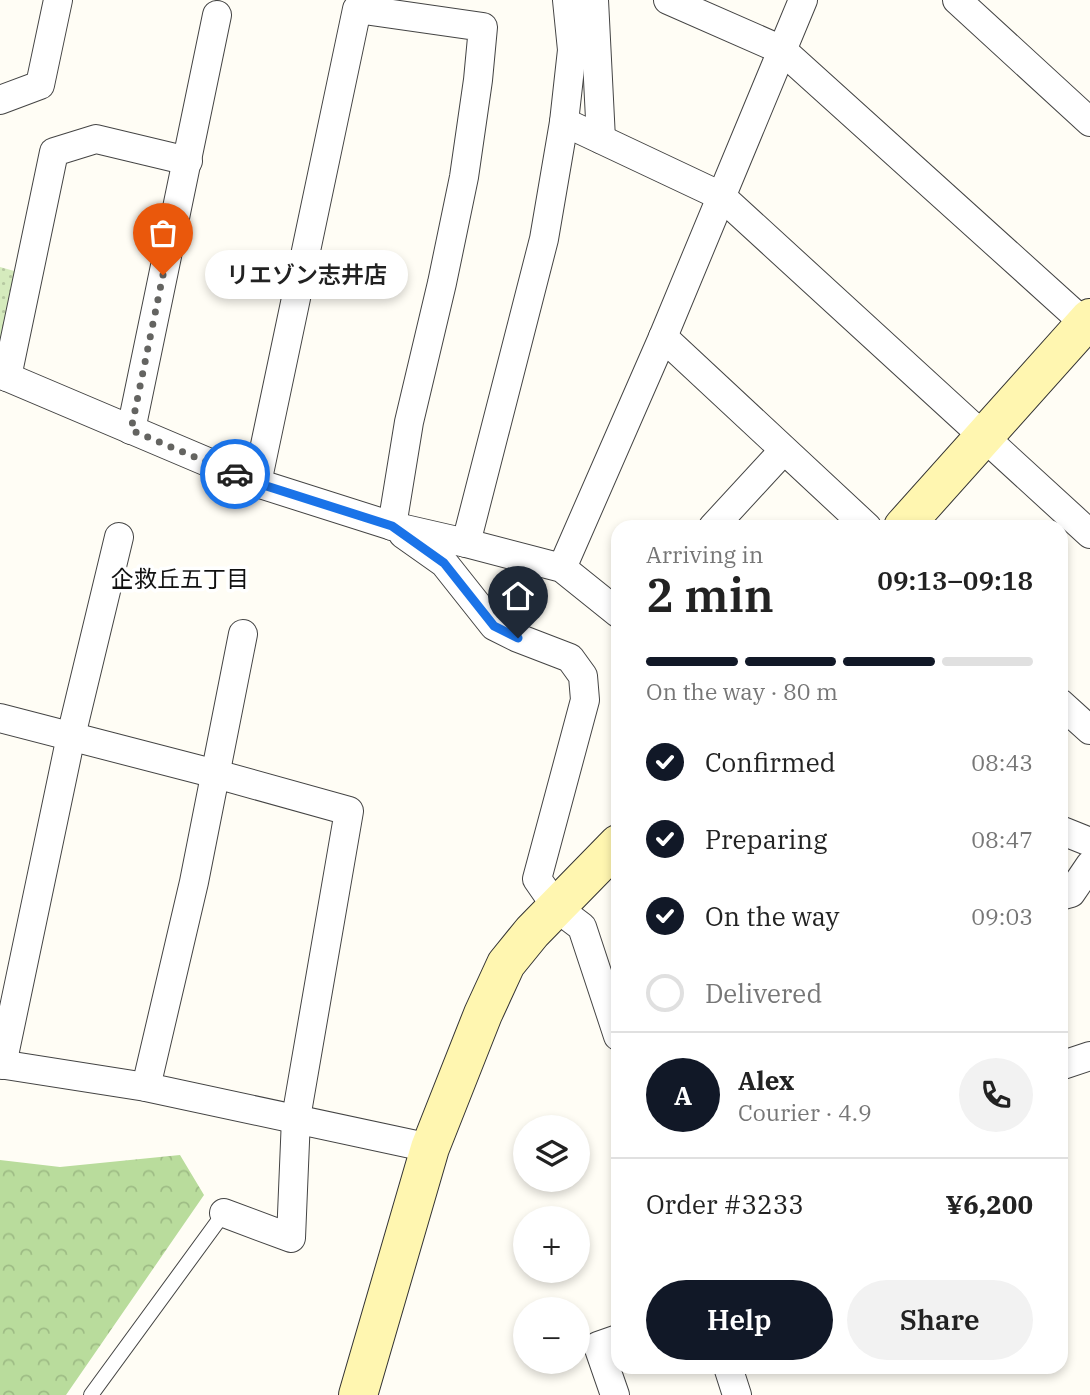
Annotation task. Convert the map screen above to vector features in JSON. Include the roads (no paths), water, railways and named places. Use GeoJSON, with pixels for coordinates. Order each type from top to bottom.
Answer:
{"type":"FeatureCollection","features":[{"type":"Feature","properties":{"kind":"street"},"geometry":{"type":"LineString","coordinates":[[0,100],[40,85],[58,0]]}},
{"type":"Feature","properties":{"kind":"street"},"geometry":{"type":"LineString","coordinates":[[466,543],[544,239],[564,122],[572,50],[567,0]]}},
{"type":"Feature","properties":{"kind":"street"},"geometry":{"type":"LineString","coordinates":[[594,0],[601,139]]}},
{"type":"Feature","properties":{"kind":"street"},"geometry":{"type":"LineString","coordinates":[[667,0],[782,50],[1088,323],[909,520]]}},
{"type":"Feature","properties":{"kind":"street"},"geometry":{"type":"LineString","coordinates":[[562,568],[663,337],[803,0]]}},
{"type":"Feature","properties":{"kind":"street"},"geometry":{"type":"LineString","coordinates":[[957,0],[1090,122]]}},
{"type":"Feature","properties":{"kind":"street"},"geometry":{"type":"LineString","coordinates":[[257,483],[357,9],[483,27],[464,177],[409,422],[392,526]]}},
{"type":"Feature","properties":{"kind":"street"},"geometry":{"type":"LineString","coordinates":[[131,430],[217,15]]}},
{"type":"Feature","properties":{"kind":"street"},"geometry":{"type":"LineString","coordinates":[[564,122],[721,197],[1090,534]]}},
{"type":"Feature","properties":{"kind":"street"},"geometry":{"type":"LineString","coordinates":[[188,161],[96,139],[54,152],[4,376],[257,483],[392,526],[562,568],[611,607]]}},
{"type":"Feature","properties":{"kind":"street"},"geometry":{"type":"LineString","coordinates":[[663,337],[859,520]]}},
{"type":"Feature","properties":{"kind":"street"},"geometry":{"type":"LineString","coordinates":[[719,520],[783,451]]}},
{"type":"Feature","properties":{"kind":"street"},"geometry":{"type":"LineString","coordinates":[[392,526],[444,563],[494,626],[570,658],[583,676],[585,700],[537,879],[557,908],[582,927],[611,1015]]}},
{"type":"Feature","properties":{"kind":"street"},"geometry":{"type":"LineString","coordinates":[[119,537],[71,736],[1,1064],[146,1087],[430,1148]]}},
{"type":"Feature","properties":{"kind":"street"},"geometry":{"type":"LineString","coordinates":[[146,1087],[194,882],[243,634]]}},
{"type":"Feature","properties":{"kind":"street"},"geometry":{"type":"LineString","coordinates":[[1068,710],[1090,730]]}},
{"type":"Feature","properties":{"kind":"street"},"geometry":{"type":"LineString","coordinates":[[0,718],[349,811],[296,1118],[291,1238],[225,1213]]}},
{"type":"Feature","properties":{"kind":"street"},"geometry":{"type":"LineString","coordinates":[[1068,833],[1090,842]]}},
{"type":"Feature","properties":{"kind":"street"},"geometry":{"type":"LineString","coordinates":[[358,1395],[430,1148],[483,1014],[506,964],[532,932],[611,851]]}},
{"type":"Feature","properties":{"kind":"street"},"geometry":{"type":"LineString","coordinates":[[1068,894],[1090,865]]}},
{"type":"Feature","properties":{"kind":"street"},"geometry":{"type":"LineString","coordinates":[[1068,1063],[1090,1056]]}},
{"type":"Feature","properties":{"kind":"street"},"geometry":{"type":"LineString","coordinates":[[611,1341],[598,1346],[615,1395]]}},
{"type":"Feature","properties":{"kind":"street"},"geometry":{"type":"LineString","coordinates":[[730,1374],[737,1395]]}},
{"type":"Feature","properties":{"kind":"lane"},"geometry":{"type":"LineString","coordinates":[[91,1395],[225,1213]]}},
{"type":"Feature","properties":{"kind":"place","name":"リエゾン志井店"},"geometry":{"type":"Point","coordinates":[163,275]}},
{"type":"Feature","properties":{"kind":"district","name":"企救丘五丁目"},"geometry":{"type":"Point","coordinates":[180,578]}}]}
